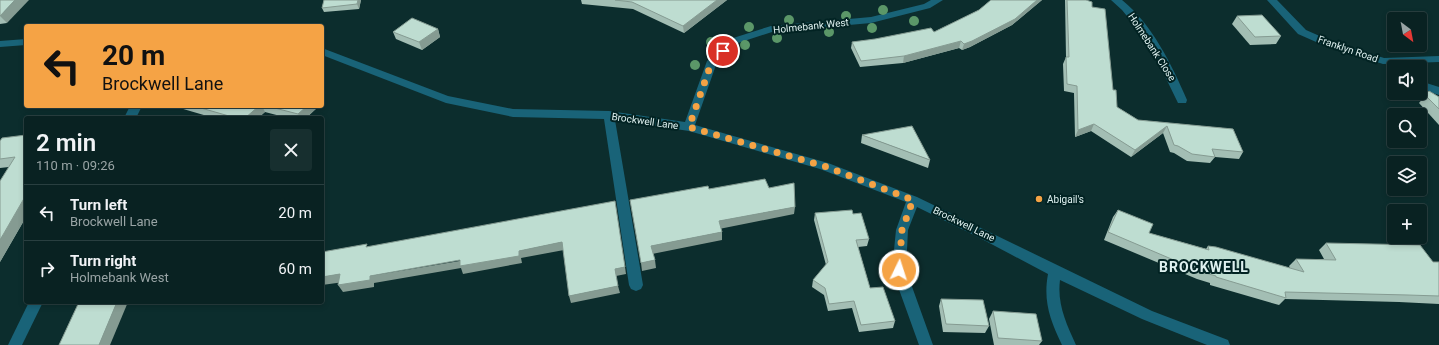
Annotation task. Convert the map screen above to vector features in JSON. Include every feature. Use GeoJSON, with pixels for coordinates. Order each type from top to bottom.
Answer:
{"type":"FeatureCollection","features":[{"type":"Feature","properties":{"kind":"street","name":"Holmebank West"},"geometry":{"type":"LineString","coordinates":[[689,127],[712,61],[734,41],[771,29],[871,20],[927,6],[938,0]]}},
{"type":"Feature","properties":{"kind":"street","name":"Holmebank Close"},"geometry":{"type":"LineString","coordinates":[[1116,0],[1125,5],[1144,32],[1172,76],[1182,100]]}},
{"type":"Feature","properties":{"kind":"street","name":"Franklyn Road"},"geometry":{"type":"LineString","coordinates":[[1272,0],[1302,32],[1328,43],[1383,61],[1439,59]]}},
{"type":"Feature","properties":{"kind":"street"},"geometry":{"type":"LineString","coordinates":[[0,44],[24,42]]}},
{"type":"Feature","properties":{"kind":"street","name":"Brockwell Lane"},"geometry":{"type":"LineString","coordinates":[[324,52],[446,99],[513,113],[609,115],[689,127],[824,166],[913,200],[983,233],[1055,271],[1147,315],[1223,345]]}},
{"type":"Feature","properties":{"kind":"street"},"geometry":{"type":"LineString","coordinates":[[1383,61],[1387,64]]}},
{"type":"Feature","properties":{"kind":"street"},"geometry":{"type":"LineString","coordinates":[[1427,87],[1439,91]]}},
{"type":"Feature","properties":{"kind":"street"},"geometry":{"type":"LineString","coordinates":[[609,115],[636,285]]}},
{"type":"Feature","properties":{"kind":"street"},"geometry":{"type":"LineString","coordinates":[[913,200],[902,230],[899,270],[926,345]]}},
{"type":"Feature","properties":{"kind":"street"},"geometry":{"type":"LineString","coordinates":[[1055,271],[1051,291],[1054,313],[1069,345]]}},
{"type":"Feature","properties":{"kind":"street"},"geometry":{"type":"LineString","coordinates":[[15,345],[35,304]]}},
{"type":"Feature","properties":{"kind":"building"},"geometry":{"type":"Polygon","coordinates":[[[0,0],[15,0],[0,16],[0,0]]]}},
{"type":"Feature","properties":{"kind":"building"},"geometry":{"type":"Polygon","coordinates":[[[324,0],[358,0],[357,4],[322,8],[324,0]]]}},
{"type":"Feature","properties":{"kind":"building"},"geometry":{"type":"Polygon","coordinates":[[[615,0],[717,0],[683,26],[632,2],[615,0]]]}},
{"type":"Feature","properties":{"kind":"building"},"geometry":{"type":"Polygon","coordinates":[[[991,0],[1037,0],[1015,19],[964,44],[961,41],[904,56],[861,61],[852,42],[931,28],[934,32],[979,10],[991,0]]]}},
{"type":"Feature","properties":{"kind":"building"},"geometry":{"type":"Polygon","coordinates":[[[1067,0],[1086,0],[1092,2],[1092,7],[1105,9],[1113,90],[1116,90],[1117,107],[1138,120],[1233,129],[1243,152],[1212,149],[1215,157],[1192,154],[1174,145],[1167,126],[1135,150],[1094,124],[1078,130],[1077,86],[1067,84],[1066,57],[1069,57],[1067,0]]]}},
{"type":"Feature","properties":{"kind":"building"},"geometry":{"type":"Polygon","coordinates":[[[1262,15],[1281,36],[1255,37],[1237,16],[1262,15]]]}},
{"type":"Feature","properties":{"kind":"building"},"geometry":{"type":"Polygon","coordinates":[[[412,18],[438,29],[419,42],[393,32],[412,18]]]}},
{"type":"Feature","properties":{"kind":"building"},"geometry":{"type":"Polygon","coordinates":[[[1429,91],[1439,97],[1439,109],[1427,97],[1427,93],[1429,91]]]}},
{"type":"Feature","properties":{"kind":"building"},"geometry":{"type":"Polygon","coordinates":[[[201,108],[257,108],[247,116],[229,116],[201,108]]]}},
{"type":"Feature","properties":{"kind":"building"},"geometry":{"type":"Polygon","coordinates":[[[275,108],[305,108],[298,114],[275,108]]]}},
{"type":"Feature","properties":{"kind":"building"},"geometry":{"type":"Polygon","coordinates":[[[912,126],[930,160],[862,135],[912,126]]]}},
{"type":"Feature","properties":{"kind":"building"},"geometry":{"type":"Polygon","coordinates":[[[24,135],[24,198],[0,240],[0,181],[15,157],[0,159],[0,141],[2,138],[24,135]]]}},
{"type":"Feature","properties":{"kind":"building"},"geometry":{"type":"Polygon","coordinates":[[[765,179],[769,188],[794,183],[795,207],[719,221],[722,232],[651,246],[655,260],[641,263],[630,200],[708,186],[709,189],[765,179]]]}},
{"type":"Feature","properties":{"kind":"building"},"geometry":{"type":"Polygon","coordinates":[[[615,201],[625,267],[615,269],[618,286],[569,296],[562,242],[519,251],[519,256],[460,266],[460,260],[370,276],[370,280],[338,285],[340,274],[324,277],[324,252],[367,244],[366,247],[615,201]]]}},
{"type":"Feature","properties":{"kind":"building"},"geometry":{"type":"Polygon","coordinates":[[[852,210],[853,214],[861,213],[869,239],[856,240],[870,288],[883,287],[895,321],[861,325],[854,301],[829,304],[825,288],[813,280],[828,262],[815,213],[852,210]]]}},
{"type":"Feature","properties":{"kind":"building"},"geometry":{"type":"Polygon","coordinates":[[[1118,210],[1153,224],[1149,233],[1209,250],[1208,246],[1216,247],[1304,272],[1296,259],[1336,260],[1326,243],[1420,245],[1433,262],[1439,262],[1439,296],[1285,292],[1286,298],[1202,272],[1108,232],[1118,210]]]}},
{"type":"Feature","properties":{"kind":"building"},"geometry":{"type":"Polygon","coordinates":[[[941,299],[983,300],[989,326],[946,324],[941,299]]]}},
{"type":"Feature","properties":{"kind":"building"},"geometry":{"type":"Polygon","coordinates":[[[78,304],[116,304],[99,345],[59,345],[78,304]]]}},
{"type":"Feature","properties":{"kind":"building"},"geometry":{"type":"Polygon","coordinates":[[[993,311],[1036,314],[1042,341],[998,338],[993,311]]]}},
{"type":"Feature","properties":{"kind":"place","name":"Abigail's"},"geometry":{"type":"Point","coordinates":[1039,199]}},
{"type":"Feature","properties":{"kind":"district","name":"BROCKWELL"},"geometry":{"type":"Point","coordinates":[1204,267]}},
{"type":"Feature","properties":{"kind":"route"},"geometry":{"type":"LineString","coordinates":[[723,51],[712,61],[689,127],[824,166],[913,200],[902,230],[899,270]]}}]}
